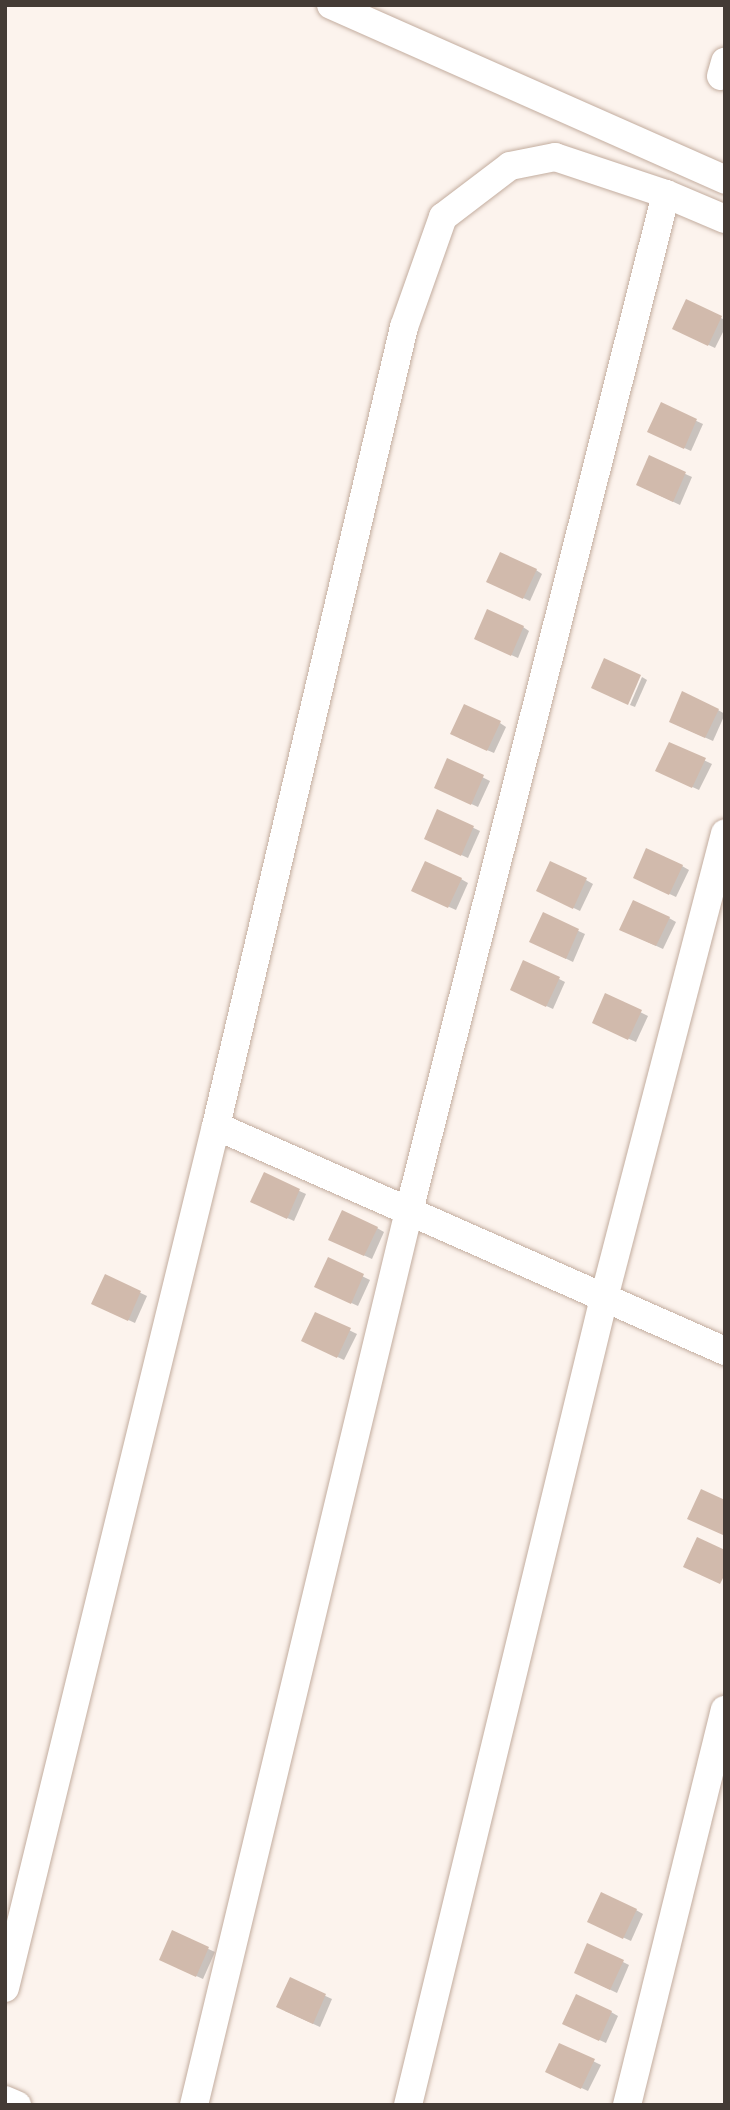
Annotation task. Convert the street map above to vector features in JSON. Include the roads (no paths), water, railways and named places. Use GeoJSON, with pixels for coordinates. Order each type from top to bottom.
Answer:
{"type":"FeatureCollection","features":[{"type":"Feature","properties":{"kind":"street"},"geometry":{"type":"LineString","coordinates":[[331,5],[725,180]]}},
{"type":"Feature","properties":{"kind":"street"},"geometry":{"type":"LineString","coordinates":[[5,1988],[216,1126],[404,327],[443,217],[510,166],[555,157],[666,194],[725,219]]}},
{"type":"Feature","properties":{"kind":"street"},"geometry":{"type":"LineString","coordinates":[[194,2105],[409,1212],[666,194]]}},
{"type":"Feature","properties":{"kind":"street"},"geometry":{"type":"LineString","coordinates":[[408,2105],[604,1298],[725,833]]}},
{"type":"Feature","properties":{"kind":"street"},"geometry":{"type":"LineString","coordinates":[[216,1126],[725,1351]]}},
{"type":"Feature","properties":{"kind":"street"},"geometry":{"type":"LineString","coordinates":[[627,2105],[725,1710]]}},
{"type":"Feature","properties":{"kind":"street"},"geometry":{"type":"LineString","coordinates":[[5,2100],[17,2105]]}}]}
